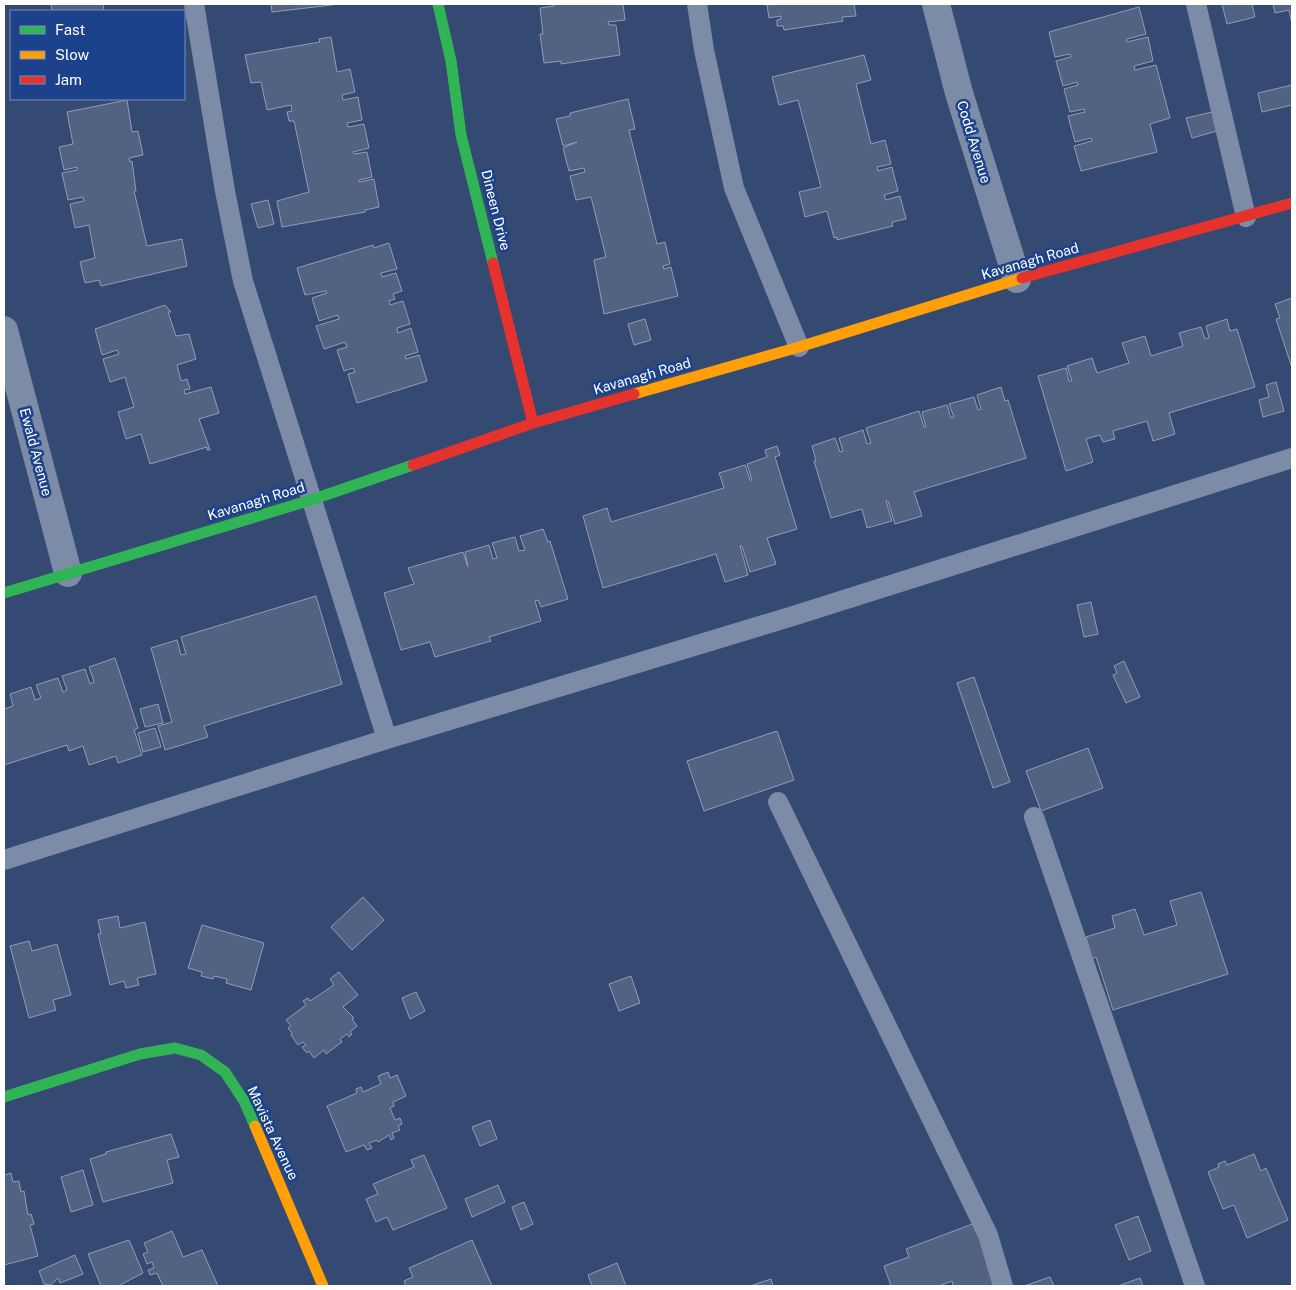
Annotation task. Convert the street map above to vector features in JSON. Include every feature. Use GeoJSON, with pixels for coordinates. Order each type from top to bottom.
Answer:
{"type":"FeatureCollection","features":[{"type":"Feature","properties":{"kind":"street","name":"Dineen Drive"},"geometry":{"type":"LineString","coordinates":[[438,4],[451,61],[461,135],[533,423]]}},
{"type":"Feature","properties":{"kind":"street","name":"Codd Avenue"},"geometry":{"type":"LineString","coordinates":[[936,4],[959,93],[1017,279]]}},
{"type":"Feature","properties":{"kind":"street","name":"Kavanagh Road"},"geometry":{"type":"LineString","coordinates":[[4,592],[311,500],[533,423],[799,347],[1017,279],[1292,203]]}},
{"type":"Feature","properties":{"kind":"street","name":"Ewald Avenue"},"geometry":{"type":"LineString","coordinates":[[4,330],[68,573]]}},
{"type":"Feature","properties":{"kind":"street","name":"Mavista Avenue"},"geometry":{"type":"LineString","coordinates":[[4,1096],[140,1054],[175,1048],[201,1055],[225,1072],[244,1101],[323,1286]]}},
{"type":"Feature","properties":{"kind":"lane"},"geometry":{"type":"LineString","coordinates":[[194,4],[225,191],[244,281],[387,739]]}},
{"type":"Feature","properties":{"kind":"lane"},"geometry":{"type":"LineString","coordinates":[[696,4],[734,188],[799,347]]}},
{"type":"Feature","properties":{"kind":"lane"},"geometry":{"type":"LineString","coordinates":[[1196,4],[1246,217]]}},
{"type":"Feature","properties":{"kind":"lane"},"geometry":{"type":"LineString","coordinates":[[4,860],[387,739],[793,616],[1292,458]]}},
{"type":"Feature","properties":{"kind":"lane"},"geometry":{"type":"LineString","coordinates":[[778,802],[988,1235],[1003,1286]]}},
{"type":"Feature","properties":{"kind":"lane"},"geometry":{"type":"LineString","coordinates":[[1034,817],[1195,1286]]}},
{"type":"Feature","properties":{"kind":"building"},"geometry":{"type":"Polygon","coordinates":[[[51,4],[103,4],[104,10],[52,10],[51,4]]]}},
{"type":"Feature","properties":{"kind":"building"},"geometry":{"type":"Polygon","coordinates":[[[271,4],[332,4],[332,5],[272,12],[271,4]]]}},
{"type":"Feature","properties":{"kind":"building"},"geometry":{"type":"Polygon","coordinates":[[[553,4],[623,4],[625,20],[608,22],[609,25],[616,25],[620,55],[561,64],[561,61],[544,63],[540,34],[543,34],[540,8],[554,6],[553,4]]]}},
{"type":"Feature","properties":{"kind":"building"},"geometry":{"type":"Polygon","coordinates":[[[854,4],[856,16],[842,17],[843,21],[784,30],[783,26],[777,26],[777,20],[781,19],[781,16],[769,18],[767,5],[854,4]]]}},
{"type":"Feature","properties":{"kind":"building"},"geometry":{"type":"Polygon","coordinates":[[[1222,4],[1252,4],[1255,17],[1227,24],[1222,4]]]}},
{"type":"Feature","properties":{"kind":"building"},"geometry":{"type":"Polygon","coordinates":[[[1273,4],[1292,4],[1292,24],[1289,10],[1275,13],[1273,4]]]}},
{"type":"Feature","properties":{"kind":"building"},"geometry":{"type":"Polygon","coordinates":[[[1139,7],[1146,34],[1127,39],[1127,42],[1148,37],[1153,61],[1134,66],[1135,70],[1156,65],[1170,118],[1150,124],[1157,152],[1081,171],[1074,146],[1092,141],[1091,138],[1075,142],[1068,116],[1085,112],[1084,109],[1070,112],[1064,89],[1078,85],[1077,82],[1063,86],[1056,61],[1071,57],[1070,54],[1055,57],[1049,32],[1139,7]]]}},
{"type":"Feature","properties":{"kind":"building"},"geometry":{"type":"Polygon","coordinates":[[[331,37],[337,72],[350,69],[355,92],[342,95],[343,100],[358,97],[362,120],[347,123],[348,127],[364,124],[369,148],[353,152],[354,154],[367,152],[372,177],[359,180],[359,182],[374,179],[379,207],[365,210],[365,212],[282,227],[277,201],[309,192],[294,121],[289,121],[287,112],[292,111],[291,105],[267,110],[261,82],[251,83],[245,55],[320,42],[319,39],[331,37]]]}},
{"type":"Feature","properties":{"kind":"building"},"geometry":{"type":"Polygon","coordinates":[[[864,55],[871,80],[856,84],[871,144],[885,140],[891,164],[877,167],[878,171],[892,167],[898,191],[884,195],[886,200],[900,196],[906,219],[892,222],[893,226],[837,240],[837,237],[834,238],[827,211],[805,217],[799,192],[821,187],[798,100],[779,105],[772,77],[864,55]]]}},
{"type":"Feature","properties":{"kind":"building"},"geometry":{"type":"Polygon","coordinates":[[[1292,85],[1292,105],[1262,112],[1258,93],[1292,85]]]}},
{"type":"Feature","properties":{"kind":"building"},"geometry":{"type":"Polygon","coordinates":[[[628,99],[635,129],[629,130],[657,244],[665,242],[670,264],[663,266],[664,269],[671,267],[678,296],[604,314],[594,260],[606,257],[591,197],[576,200],[570,176],[585,172],[584,168],[569,171],[563,148],[577,142],[563,146],[556,119],[570,116],[570,113],[628,99]]]}},
{"type":"Feature","properties":{"kind":"building"},"geometry":{"type":"Polygon","coordinates":[[[127,100],[132,132],[138,131],[143,155],[129,158],[130,162],[132,161],[136,191],[134,191],[147,246],[182,239],[187,266],[101,286],[99,280],[85,283],[80,262],[95,258],[89,225],[75,228],[70,204],[84,201],[83,197],[68,200],[62,173],[77,170],[77,167],[64,170],[59,147],[73,144],[67,112],[127,100]]]}},
{"type":"Feature","properties":{"kind":"building"},"geometry":{"type":"Polygon","coordinates":[[[1212,112],[1217,131],[1192,138],[1186,118],[1212,112]]]}},
{"type":"Feature","properties":{"kind":"building"},"geometry":{"type":"Polygon","coordinates":[[[268,200],[274,224],[258,228],[251,204],[268,200]]]}},
{"type":"Feature","properties":{"kind":"building"},"geometry":{"type":"Polygon","coordinates":[[[389,243],[397,269],[381,273],[382,277],[396,273],[402,291],[393,294],[395,299],[389,301],[390,305],[403,301],[410,324],[397,328],[398,333],[411,328],[418,352],[405,356],[406,359],[419,355],[427,381],[357,403],[348,374],[355,372],[353,368],[344,371],[337,350],[347,347],[345,342],[324,349],[316,326],[339,319],[338,315],[319,321],[312,298],[327,293],[326,291],[305,295],[297,268],[373,245],[374,248],[389,243]]]}},
{"type":"Feature","properties":{"kind":"building"},"geometry":{"type":"Polygon","coordinates":[[[1292,298],[1292,368],[1276,319],[1280,318],[1275,304],[1292,298]]]}},
{"type":"Feature","properties":{"kind":"building"},"geometry":{"type":"Polygon","coordinates":[[[165,305],[171,312],[168,312],[176,336],[189,334],[196,359],[177,365],[181,381],[187,379],[190,389],[184,390],[185,394],[211,387],[219,413],[199,419],[210,450],[207,450],[207,447],[150,464],[141,434],[126,439],[118,412],[134,407],[125,377],[110,382],[103,359],[119,354],[117,350],[102,355],[95,329],[165,305]]]}},
{"type":"Feature","properties":{"kind":"building"},"geometry":{"type":"Polygon","coordinates":[[[645,319],[651,340],[634,345],[628,324],[645,319]]]}},
{"type":"Feature","properties":{"kind":"building"},"geometry":{"type":"Polygon","coordinates":[[[1227,319],[1230,331],[1237,329],[1255,387],[1169,413],[1175,434],[1153,441],[1147,421],[1113,431],[1115,439],[1103,442],[1100,435],[1086,439],[1093,462],[1066,471],[1038,376],[1066,368],[1069,381],[1072,381],[1067,366],[1092,358],[1097,373],[1129,363],[1122,343],[1145,336],[1151,356],[1183,346],[1179,333],[1201,327],[1205,339],[1209,338],[1206,326],[1227,319]]]}},
{"type":"Feature","properties":{"kind":"building"},"geometry":{"type":"Polygon","coordinates":[[[1276,382],[1284,411],[1263,417],[1259,400],[1269,397],[1266,385],[1276,382]]]}},
{"type":"Feature","properties":{"kind":"building"},"geometry":{"type":"Polygon","coordinates":[[[1001,387],[1005,401],[1008,400],[1026,458],[914,492],[922,516],[895,524],[888,501],[886,501],[892,521],[867,528],[862,509],[831,518],[814,461],[816,461],[812,446],[835,438],[840,452],[843,451],[839,438],[863,430],[867,444],[871,443],[866,428],[919,411],[924,427],[926,427],[922,412],[947,405],[951,418],[954,417],[949,404],[974,397],[978,410],[981,409],[977,395],[1001,387]]]}},
{"type":"Feature","properties":{"kind":"building"},"geometry":{"type":"Polygon","coordinates":[[[777,446],[780,455],[775,457],[797,529],[767,538],[776,564],[750,572],[742,546],[740,546],[748,575],[725,582],[716,554],[603,588],[583,516],[607,508],[611,522],[724,488],[719,473],[745,465],[750,480],[752,480],[747,464],[767,457],[765,450],[777,446]]]}},
{"type":"Feature","properties":{"kind":"building"},"geometry":{"type":"Polygon","coordinates":[[[543,529],[548,542],[550,541],[568,599],[541,607],[538,600],[535,601],[541,621],[489,637],[491,641],[435,657],[430,642],[401,650],[384,593],[414,584],[408,568],[463,552],[468,567],[465,552],[489,545],[493,559],[497,558],[492,543],[515,537],[519,551],[525,550],[520,536],[543,529]]]}},
{"type":"Feature","properties":{"kind":"building"},"geometry":{"type":"Polygon","coordinates":[[[316,596],[342,684],[204,726],[208,737],[165,750],[158,726],[172,722],[151,648],[177,640],[181,655],[186,654],[181,637],[316,596]]]}},
{"type":"Feature","properties":{"kind":"building"},"geometry":{"type":"Polygon","coordinates":[[[1091,602],[1098,634],[1084,637],[1077,605],[1091,602]]]}},
{"type":"Feature","properties":{"kind":"building"},"geometry":{"type":"Polygon","coordinates":[[[115,658],[138,728],[134,730],[142,755],[118,763],[116,756],[89,765],[83,746],[69,751],[67,745],[4,765],[4,709],[13,706],[10,694],[31,687],[35,700],[41,698],[36,685],[58,678],[63,692],[67,690],[62,676],[85,669],[90,684],[94,682],[89,667],[115,658]]]}},
{"type":"Feature","properties":{"kind":"building"},"geometry":{"type":"Polygon","coordinates":[[[1124,661],[1140,697],[1126,703],[1113,675],[1117,673],[1114,666],[1124,661]]]}},
{"type":"Feature","properties":{"kind":"building"},"geometry":{"type":"Polygon","coordinates":[[[974,677],[1010,782],[993,788],[957,683],[974,677]]]}},
{"type":"Feature","properties":{"kind":"building"},"geometry":{"type":"Polygon","coordinates":[[[158,704],[163,723],[145,727],[140,709],[158,704]]]}},
{"type":"Feature","properties":{"kind":"building"},"geometry":{"type":"Polygon","coordinates":[[[155,728],[161,747],[143,752],[138,733],[155,728]]]}},
{"type":"Feature","properties":{"kind":"building"},"geometry":{"type":"Polygon","coordinates":[[[777,731],[794,780],[704,811],[687,761],[777,731]]]}},
{"type":"Feature","properties":{"kind":"building"},"geometry":{"type":"Polygon","coordinates":[[[1088,748],[1103,788],[1041,811],[1026,771],[1088,748]]]}},
{"type":"Feature","properties":{"kind":"building"},"geometry":{"type":"Polygon","coordinates":[[[1201,892],[1228,974],[1113,1010],[1096,957],[1092,959],[1086,937],[1115,928],[1112,916],[1135,909],[1144,935],[1177,925],[1170,901],[1201,892]]]}},
{"type":"Feature","properties":{"kind":"building"},"geometry":{"type":"Polygon","coordinates":[[[363,897],[384,920],[352,950],[331,927],[363,897]]]}},
{"type":"Feature","properties":{"kind":"building"},"geometry":{"type":"Polygon","coordinates":[[[118,916],[120,928],[145,922],[156,974],[137,978],[139,985],[126,988],[124,981],[110,985],[98,934],[101,934],[98,920],[118,916]]]}},
{"type":"Feature","properties":{"kind":"building"},"geometry":{"type":"Polygon","coordinates":[[[202,925],[264,943],[251,990],[226,983],[227,979],[214,976],[213,979],[201,976],[202,972],[188,968],[202,925]]]}},
{"type":"Feature","properties":{"kind":"building"},"geometry":{"type":"Polygon","coordinates":[[[29,941],[32,951],[57,944],[71,995],[53,1000],[56,1010],[29,1018],[10,946],[29,941]]]}},
{"type":"Feature","properties":{"kind":"building"},"geometry":{"type":"Polygon","coordinates":[[[339,972],[358,995],[343,1007],[354,1018],[352,1019],[357,1026],[350,1032],[352,1034],[349,1037],[347,1034],[340,1039],[342,1042],[326,1054],[324,1050],[314,1058],[309,1051],[307,1053],[302,1047],[306,1045],[303,1042],[298,1045],[291,1035],[292,1033],[288,1028],[291,1026],[286,1020],[306,1005],[303,1001],[308,998],[310,1001],[334,985],[330,979],[339,972]]]}},
{"type":"Feature","properties":{"kind":"building"},"geometry":{"type":"Polygon","coordinates":[[[631,976],[640,1003],[619,1011],[609,984],[631,976]]]}},
{"type":"Feature","properties":{"kind":"building"},"geometry":{"type":"Polygon","coordinates":[[[416,992],[425,1011],[410,1019],[402,998],[416,992]]]}},
{"type":"Feature","properties":{"kind":"building"},"geometry":{"type":"Polygon","coordinates":[[[388,1072],[390,1078],[397,1075],[406,1096],[393,1102],[394,1106],[390,1108],[395,1120],[400,1118],[402,1124],[398,1126],[400,1130],[392,1133],[394,1138],[391,1140],[389,1135],[378,1142],[377,1140],[369,1143],[372,1148],[367,1150],[364,1145],[346,1152],[327,1106],[357,1093],[356,1089],[361,1087],[363,1092],[381,1084],[378,1076],[388,1072]]]}},
{"type":"Feature","properties":{"kind":"building"},"geometry":{"type":"Polygon","coordinates":[[[490,1120],[497,1139],[480,1146],[472,1127],[490,1120]]]}},
{"type":"Feature","properties":{"kind":"building"},"geometry":{"type":"Polygon","coordinates":[[[171,1134],[179,1157],[167,1160],[173,1183],[103,1202],[90,1159],[106,1154],[106,1152],[171,1134]]]}},
{"type":"Feature","properties":{"kind":"building"},"geometry":{"type":"Polygon","coordinates":[[[1254,1154],[1261,1171],[1266,1168],[1288,1220],[1247,1238],[1234,1205],[1223,1209],[1208,1172],[1219,1167],[1218,1164],[1225,1161],[1227,1165],[1254,1154]]]}},
{"type":"Feature","properties":{"kind":"building"},"geometry":{"type":"Polygon","coordinates":[[[424,1155],[447,1208],[393,1230],[387,1217],[376,1222],[366,1199],[378,1194],[373,1184],[414,1167],[411,1160],[424,1155]]]}},
{"type":"Feature","properties":{"kind":"building"},"geometry":{"type":"Polygon","coordinates":[[[83,1170],[93,1205],[71,1212],[61,1177],[83,1170]]]}},
{"type":"Feature","properties":{"kind":"building"},"geometry":{"type":"Polygon","coordinates":[[[11,1173],[13,1182],[19,1181],[21,1192],[24,1191],[28,1215],[31,1214],[34,1224],[30,1225],[38,1256],[4,1265],[4,1175],[11,1173]]]}},
{"type":"Feature","properties":{"kind":"building"},"geometry":{"type":"Polygon","coordinates":[[[498,1185],[505,1202],[472,1217],[465,1199],[498,1185]]]}},
{"type":"Feature","properties":{"kind":"building"},"geometry":{"type":"Polygon","coordinates":[[[524,1202],[533,1224],[521,1230],[512,1207],[524,1202]]]}},
{"type":"Feature","properties":{"kind":"building"},"geometry":{"type":"Polygon","coordinates":[[[1138,1216],[1151,1251],[1129,1260],[1115,1225],[1138,1216]]]}},
{"type":"Feature","properties":{"kind":"building"},"geometry":{"type":"Polygon","coordinates":[[[975,1223],[998,1286],[953,1286],[952,1281],[939,1286],[891,1286],[884,1266],[909,1257],[906,1249],[975,1223]]]}},
{"type":"Feature","properties":{"kind":"building"},"geometry":{"type":"Polygon","coordinates":[[[172,1231],[183,1257],[202,1250],[218,1286],[163,1286],[157,1273],[150,1275],[148,1270],[154,1268],[152,1262],[147,1264],[143,1254],[148,1252],[144,1243],[172,1231]]]}},
{"type":"Feature","properties":{"kind":"building"},"geometry":{"type":"Polygon","coordinates":[[[129,1240],[143,1273],[118,1286],[101,1286],[88,1254],[129,1240]]]}},
{"type":"Feature","properties":{"kind":"building"},"geometry":{"type":"Polygon","coordinates":[[[472,1240],[492,1286],[406,1286],[404,1281],[413,1277],[409,1268],[472,1240]]]}},
{"type":"Feature","properties":{"kind":"building"},"geometry":{"type":"Polygon","coordinates":[[[75,1255],[83,1274],[60,1283],[58,1278],[51,1285],[44,1284],[39,1271],[75,1255]]]}},
{"type":"Feature","properties":{"kind":"building"},"geometry":{"type":"Polygon","coordinates":[[[617,1263],[626,1286],[592,1286],[588,1275],[617,1263]]]}},
{"type":"Feature","properties":{"kind":"building"},"geometry":{"type":"Polygon","coordinates":[[[1050,1277],[1054,1286],[1024,1286],[1050,1277]]]}},
{"type":"Feature","properties":{"kind":"building"},"geometry":{"type":"Polygon","coordinates":[[[1140,1278],[1143,1286],[1118,1286],[1140,1278]]]}},
{"type":"Feature","properties":{"kind":"building"},"geometry":{"type":"Polygon","coordinates":[[[771,1279],[773,1286],[750,1286],[771,1279]]]}},
{"type":"Feature","properties":{"kind":"traffic: fast"},"geometry":{"type":"LineString","coordinates":[[438,4],[451,61],[461,135],[493,263]]}},
{"type":"Feature","properties":{"kind":"traffic: fast"},"geometry":{"type":"LineString","coordinates":[[4,593],[311,500],[413,465]]}},
{"type":"Feature","properties":{"kind":"traffic: fast"},"geometry":{"type":"LineString","coordinates":[[4,1097],[140,1054],[175,1048],[201,1055],[225,1072],[244,1101],[255,1126]]}},
{"type":"Feature","properties":{"kind":"traffic: slow"},"geometry":{"type":"LineString","coordinates":[[634,394],[799,347],[1022,278]]}},
{"type":"Feature","properties":{"kind":"traffic: slow"},"geometry":{"type":"LineString","coordinates":[[255,1126],[323,1286]]}},
{"type":"Feature","properties":{"kind":"traffic: jam"},"geometry":{"type":"LineString","coordinates":[[1022,278],[1292,203]]}},
{"type":"Feature","properties":{"kind":"traffic: jam"},"geometry":{"type":"LineString","coordinates":[[493,263],[533,423]]}},
{"type":"Feature","properties":{"kind":"traffic: jam"},"geometry":{"type":"LineString","coordinates":[[413,465],[533,423],[634,394]]}}]}
